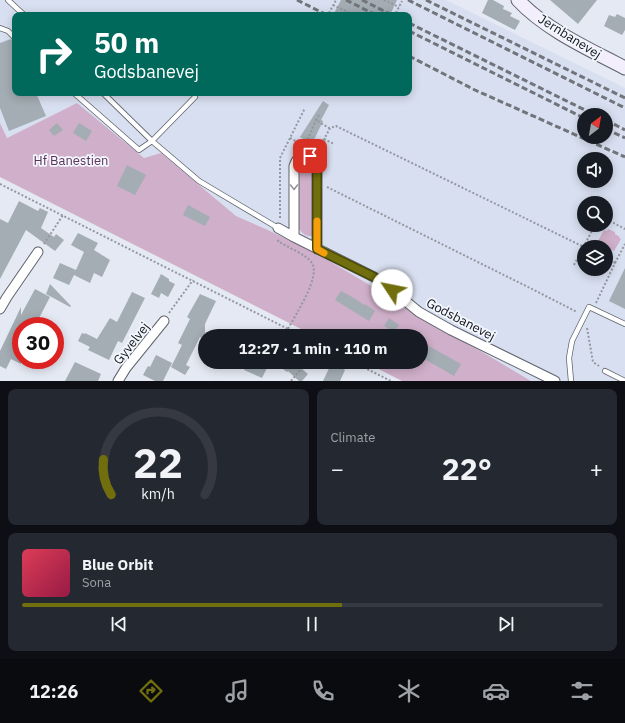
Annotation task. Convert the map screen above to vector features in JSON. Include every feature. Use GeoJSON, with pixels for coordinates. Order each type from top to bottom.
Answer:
{"type":"FeatureCollection","features":[{"type":"Feature","properties":{"kind":"main road","name":"Jernbanevej"},"geometry":{"type":"LineString","coordinates":[[518,0],[534,14],[574,40],[625,68]]}},
{"type":"Feature","properties":{"kind":"street"},"geometry":{"type":"LineString","coordinates":[[294,237],[294,166],[296,160],[305,155],[315,159],[317,164],[317,249]]}},
{"type":"Feature","properties":{"kind":"street","name":"Godsbanevej"},"geometry":{"type":"LineString","coordinates":[[278,228],[374,277],[419,312],[451,330],[555,381]]}},
{"type":"Feature","properties":{"kind":"street"},"geometry":{"type":"LineString","coordinates":[[0,309],[38,252]]}},
{"type":"Feature","properties":{"kind":"street","name":"Gyvelvej"},"geometry":{"type":"LineString","coordinates":[[118,381],[126,368],[164,321]]}},
{"type":"Feature","properties":{"kind":"lane"},"geometry":{"type":"LineString","coordinates":[[8,0],[21,12]]}},
{"type":"Feature","properties":{"kind":"lane"},"geometry":{"type":"LineString","coordinates":[[0,28],[8,31],[12,35]]}},
{"type":"Feature","properties":{"kind":"lane"},"geometry":{"type":"LineString","coordinates":[[77,96],[139,150],[152,142],[195,97]]}},
{"type":"Feature","properties":{"kind":"lane"},"geometry":{"type":"LineString","coordinates":[[106,96],[152,142],[199,181],[278,228]]}},
{"type":"Feature","properties":{"kind":"lane"},"geometry":{"type":"LineString","coordinates":[[572,381],[569,358],[572,341],[590,307],[625,324]]}},
{"type":"Feature","properties":{"kind":"lane"},"geometry":{"type":"LineString","coordinates":[[605,371],[625,381]]}},
{"type":"Feature","properties":{"kind":"path"},"geometry":{"type":"LineString","coordinates":[[330,12],[336,0]]}},
{"type":"Feature","properties":{"kind":"path"},"geometry":{"type":"LineString","coordinates":[[384,0],[399,7]]}},
{"type":"Feature","properties":{"kind":"path"},"geometry":{"type":"LineString","coordinates":[[397,12],[402,1]]}},
{"type":"Feature","properties":{"kind":"path"},"geometry":{"type":"LineString","coordinates":[[333,5],[348,12]]}},
{"type":"Feature","properties":{"kind":"path"},"geometry":{"type":"LineString","coordinates":[[290,138],[305,146],[319,115]]}},
{"type":"Feature","properties":{"kind":"path"},"geometry":{"type":"LineString","coordinates":[[316,120],[330,128]]}},
{"type":"Feature","properties":{"kind":"path"},"geometry":{"type":"LineString","coordinates":[[317,152],[330,128],[336,126],[577,244]]}},
{"type":"Feature","properties":{"kind":"path"},"geometry":{"type":"LineString","coordinates":[[324,139],[334,144]]}},
{"type":"Feature","properties":{"kind":"path"},"geometry":{"type":"LineString","coordinates":[[0,184],[288,329],[314,281],[315,271],[312,263],[305,257],[278,241],[280,238]]}},
{"type":"Feature","properties":{"kind":"path"},"geometry":{"type":"LineString","coordinates":[[339,193],[558,301],[585,316]]}},
{"type":"Feature","properties":{"kind":"path"},"geometry":{"type":"LineString","coordinates":[[38,252],[63,215]]}},
{"type":"Feature","properties":{"kind":"path"},"geometry":{"type":"LineString","coordinates":[[613,223],[625,229]]}},
{"type":"Feature","properties":{"kind":"path"},"geometry":{"type":"LineString","coordinates":[[593,308],[625,244]]}},
{"type":"Feature","properties":{"kind":"path"},"geometry":{"type":"LineString","coordinates":[[574,264],[577,259]]}},
{"type":"Feature","properties":{"kind":"path"},"geometry":{"type":"LineString","coordinates":[[164,321],[193,280]]}},
{"type":"Feature","properties":{"kind":"path"},"geometry":{"type":"LineString","coordinates":[[589,336],[593,362]]}},
{"type":"Feature","properties":{"kind":"path"},"geometry":{"type":"LineString","coordinates":[[291,381],[301,369]]}},
{"type":"Feature","properties":{"kind":"path"},"geometry":{"type":"LineString","coordinates":[[367,369],[391,381]]}},
{"type":"Feature","properties":{"kind":"shaded area"},"geometry":{"type":"Polygon","coordinates":[[[0,0],[446,0],[625,88],[625,381],[531,381],[321,256],[236,216],[161,153],[144,158],[77,103],[7,138],[0,123],[0,0]]]}},
{"type":"Feature","properties":{"kind":"green space","name":"Hf Banestien"},"geometry":{"type":"Polygon","coordinates":[[[77,103],[144,158],[161,153],[236,216],[321,256],[531,381],[402,381],[379,369],[428,369],[428,329],[301,329],[0,177],[0,123],[7,138],[77,103]]]}},
{"type":"Feature","properties":{"kind":"green space"},"geometry":{"type":"Polygon","coordinates":[[[304,160],[311,161],[313,165],[312,236],[304,234],[298,227],[298,168],[304,160]]]}},
{"type":"Feature","properties":{"kind":"green space"},"geometry":{"type":"Polygon","coordinates":[[[613,231],[621,239],[614,251],[613,240],[599,240],[603,232],[613,231]]]}},
{"type":"Feature","properties":{"kind":"building"},"geometry":{"type":"Polygon","coordinates":[[[341,0],[397,0],[391,12],[335,12],[341,0]]]}},
{"type":"Feature","properties":{"kind":"building"},"geometry":{"type":"Polygon","coordinates":[[[488,0],[493,0],[504,6],[503,9],[512,13],[510,16],[520,21],[515,30],[482,13],[488,0]]]}},
{"type":"Feature","properties":{"kind":"building"},"geometry":{"type":"Polygon","coordinates":[[[550,0],[597,0],[578,24],[550,0]]]}},
{"type":"Feature","properties":{"kind":"building"},"geometry":{"type":"Polygon","coordinates":[[[617,14],[625,18],[625,30],[622,35],[604,26],[609,15],[615,17],[617,14]]]}},
{"type":"Feature","properties":{"kind":"building"},"geometry":{"type":"Polygon","coordinates":[[[12,40],[12,96],[37,96],[46,116],[9,131],[0,108],[0,43],[12,40]]]}},
{"type":"Feature","properties":{"kind":"building"},"geometry":{"type":"Polygon","coordinates":[[[323,101],[329,105],[321,120],[323,121],[312,144],[300,137],[323,101]]]}},
{"type":"Feature","properties":{"kind":"building"},"geometry":{"type":"Polygon","coordinates":[[[57,123],[63,130],[54,136],[49,130],[57,123]]]}},
{"type":"Feature","properties":{"kind":"building"},"geometry":{"type":"Polygon","coordinates":[[[79,123],[92,131],[86,141],[73,133],[79,123]]]}},
{"type":"Feature","properties":{"kind":"building"},"geometry":{"type":"Polygon","coordinates":[[[127,165],[146,175],[135,195],[117,186],[127,165]]]}},
{"type":"Feature","properties":{"kind":"building"},"geometry":{"type":"Polygon","coordinates":[[[19,201],[38,211],[40,208],[48,212],[41,228],[54,237],[56,234],[64,240],[55,251],[26,230],[0,279],[0,219],[8,223],[19,201]]]}},
{"type":"Feature","properties":{"kind":"building"},"geometry":{"type":"Polygon","coordinates":[[[188,205],[210,217],[205,226],[183,215],[188,205]]]}},
{"type":"Feature","properties":{"kind":"building"},"geometry":{"type":"Polygon","coordinates":[[[78,233],[98,243],[94,250],[110,260],[102,277],[94,273],[90,283],[74,275],[69,285],[53,278],[60,263],[76,270],[84,252],[71,245],[78,233]]]}},
{"type":"Feature","properties":{"kind":"building"},"geometry":{"type":"Polygon","coordinates":[[[625,268],[625,309],[609,301],[625,268]]]}},
{"type":"Feature","properties":{"kind":"building"},"geometry":{"type":"Polygon","coordinates":[[[161,274],[175,284],[168,297],[161,293],[159,298],[151,294],[161,274]]]}},
{"type":"Feature","properties":{"kind":"building"},"geometry":{"type":"Polygon","coordinates":[[[50,284],[71,306],[70,307],[46,294],[50,284]]]}},
{"type":"Feature","properties":{"kind":"building"},"geometry":{"type":"Polygon","coordinates":[[[35,289],[50,297],[40,317],[16,317],[21,307],[21,315],[35,289]]]}},
{"type":"Feature","properties":{"kind":"building"},"geometry":{"type":"Polygon","coordinates":[[[341,291],[375,311],[369,321],[335,300],[341,291]]]}},
{"type":"Feature","properties":{"kind":"building"},"geometry":{"type":"Polygon","coordinates":[[[132,292],[145,298],[122,343],[118,341],[109,360],[88,350],[90,347],[78,341],[82,333],[97,339],[110,318],[117,322],[132,292]]]}},
{"type":"Feature","properties":{"kind":"building"},"geometry":{"type":"Polygon","coordinates":[[[200,294],[216,301],[205,324],[205,329],[198,329],[198,341],[186,365],[190,367],[185,375],[171,367],[182,345],[178,343],[190,319],[187,317],[200,294]]]}},
{"type":"Feature","properties":{"kind":"building"},"geometry":{"type":"Polygon","coordinates":[[[389,318],[399,325],[396,329],[389,329],[384,326],[389,318]]]}},
{"type":"Feature","properties":{"kind":"building"},"geometry":{"type":"Polygon","coordinates":[[[12,326],[12,360],[6,369],[0,366],[0,351],[12,326]]]}},
{"type":"Feature","properties":{"kind":"building"},"geometry":{"type":"Polygon","coordinates":[[[428,346],[461,364],[454,376],[428,361],[428,346]]]}},
{"type":"Feature","properties":{"kind":"building"},"geometry":{"type":"Polygon","coordinates":[[[156,355],[172,363],[163,381],[155,381],[143,375],[148,366],[150,367],[156,355]]]}},
{"type":"Feature","properties":{"kind":"building"},"geometry":{"type":"Polygon","coordinates":[[[75,362],[101,374],[98,381],[65,381],[75,362]]]}},
{"type":"Feature","properties":{"kind":"building"},"geometry":{"type":"Polygon","coordinates":[[[244,369],[266,369],[262,378],[244,369]]]}},
{"type":"Feature","properties":{"kind":"building"},"geometry":{"type":"Polygon","coordinates":[[[283,369],[302,369],[308,374],[302,381],[299,381],[288,371],[287,372],[283,369]]]}},
{"type":"Feature","properties":{"kind":"building"},"geometry":{"type":"Polygon","coordinates":[[[329,369],[345,370],[340,381],[323,381],[329,369]]]}},
{"type":"Feature","properties":{"kind":"railway"},"geometry":{"type":"LineString","coordinates":[[297,0],[321,12]]}},
{"type":"Feature","properties":{"kind":"railway"},"geometry":{"type":"LineString","coordinates":[[346,0],[370,12]]}},
{"type":"Feature","properties":{"kind":"railway"},"geometry":{"type":"LineString","coordinates":[[362,0],[386,12]]}},
{"type":"Feature","properties":{"kind":"railway"},"geometry":{"type":"LineString","coordinates":[[408,0],[625,108]]}},
{"type":"Feature","properties":{"kind":"railway"},"geometry":{"type":"LineString","coordinates":[[426,0],[625,98]]}},
{"type":"Feature","properties":{"kind":"railway"},"geometry":{"type":"LineString","coordinates":[[412,24],[581,108]]}},
{"type":"Feature","properties":{"kind":"railway"},"geometry":{"type":"LineString","coordinates":[[412,32],[577,115]]}},
{"type":"Feature","properties":{"kind":"railway"},"geometry":{"type":"LineString","coordinates":[[412,58],[475,90],[625,157]]}},
{"type":"Feature","properties":{"kind":"railway"},"geometry":{"type":"LineString","coordinates":[[613,124],[625,130]]}},
{"type":"Feature","properties":{"kind":"railway"},"geometry":{"type":"LineString","coordinates":[[613,132],[625,138]]}},
{"type":"Feature","properties":{"kind":"slow traffic"},"geometry":{"type":"LineString","coordinates":[[317,221],[317,249],[324,253]]}},
{"type":"Feature","properties":{"kind":"route"},"geometry":{"type":"LineString","coordinates":[[310,156],[315,159],[317,164],[317,249],[374,277],[392,290]]}}]}
